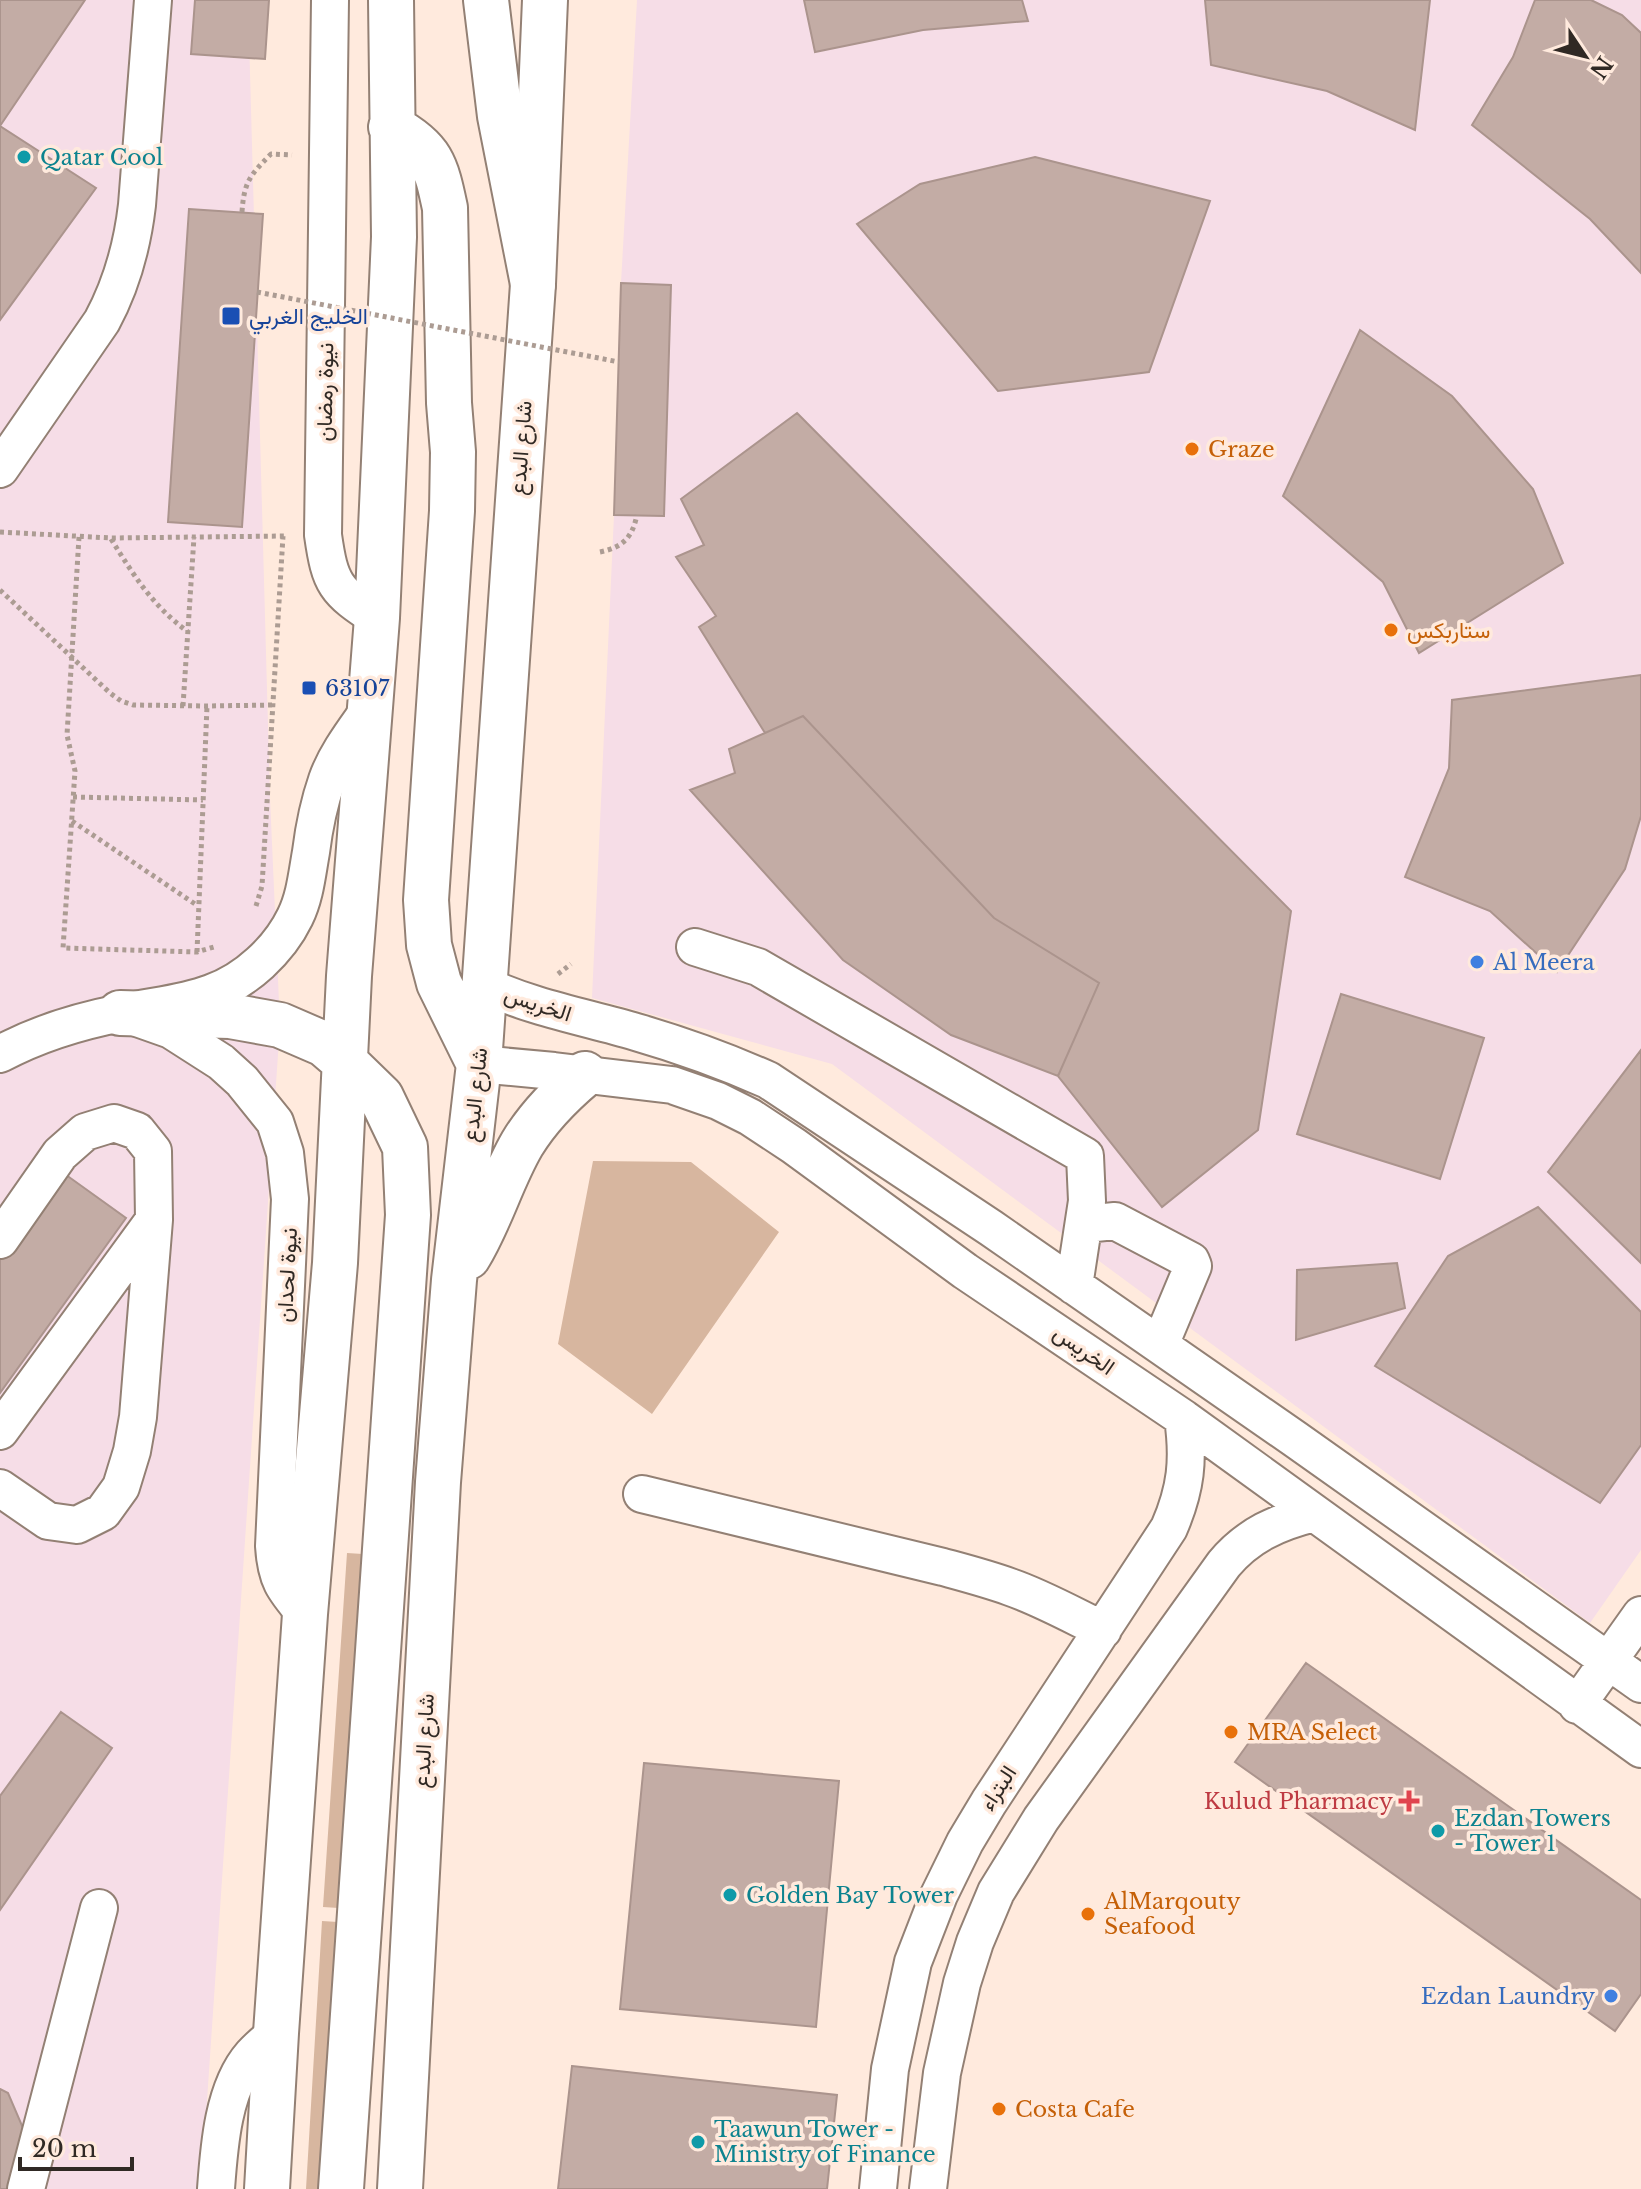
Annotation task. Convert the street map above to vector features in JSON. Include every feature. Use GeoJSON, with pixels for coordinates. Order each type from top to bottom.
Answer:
{"type":"FeatureCollection","features":[{"type":"Feature","properties":{"kind":"main road"},"geometry":{"type":"LineString","coordinates":[[267,2189],[305,1614],[335,1263],[349,976],[377,618],[394,237],[391,0]]}},
{"type":"Feature","properties":{"kind":"main road"},"geometry":{"type":"LineString","coordinates":[[486,0],[500,116],[533,284]]}},
{"type":"Feature","properties":{"kind":"main road","name":"شارع البدع"},"geometry":{"type":"LineString","coordinates":[[400,2189],[438,1482],[454,1280],[479,1064],[533,284],[545,0]]}},
{"type":"Feature","properties":{"kind":"main road"},"geometry":{"type":"LineString","coordinates":[[391,127],[410,137],[428,155],[438,177],[445,208],[452,511],[426,900],[429,945],[439,983],[479,1064]]}},
{"type":"Feature","properties":{"kind":"main road"},"geometry":{"type":"LineString","coordinates":[[120,1013],[230,1016],[280,1025],[324,1044],[381,1097],[405,1147],[408,1215],[341,2189]]}},
{"type":"Feature","properties":{"kind":"main road"},"geometry":{"type":"LineString","coordinates":[[454,1280],[479,1240],[520,1147],[555,1100],[585,1074]]}},
{"type":"Feature","properties":{"kind":"street"},"geometry":{"type":"LineString","coordinates":[[0,469],[102,321],[125,271],[137,205],[153,0]]}},
{"type":"Feature","properties":{"kind":"street","name":"نيوة رمضان"},"geometry":{"type":"LineString","coordinates":[[330,0],[323,535],[327,567],[334,582],[350,601],[377,618]]}},
{"type":"Feature","properties":{"kind":"street"},"geometry":{"type":"LineString","coordinates":[[0,1054],[64,1027],[209,994],[225,987],[265,958],[285,936],[297,914],[327,779],[344,746],[371,707]]}},
{"type":"Feature","properties":{"kind":"street"},"geometry":{"type":"LineString","coordinates":[[695,947],[758,967],[1085,1156],[1087,1201],[1074,1286]]}},
{"type":"Feature","properties":{"kind":"street","name":"الخريس"},"geometry":{"type":"LineString","coordinates":[[484,985],[532,1005],[682,1046],[768,1080],[991,1228],[1641,1684]]}},
{"type":"Feature","properties":{"kind":"street","name":"نيوة لحدان"},"geometry":{"type":"LineString","coordinates":[[120,1013],[171,1030],[221,1062],[242,1081],[275,1122],[285,1153],[290,1199],[274,1546],[276,1570],[286,1592],[305,1614]]}},
{"type":"Feature","properties":{"kind":"street","name":"الخريس"},"geometry":{"type":"LineString","coordinates":[[479,1064],[672,1085],[718,1101],[750,1117],[965,1271],[1183,1418],[1630,1741]]}},
{"type":"Feature","properties":{"kind":"street"},"geometry":{"type":"LineString","coordinates":[[0,1240],[60,1154],[85,1132],[114,1123],[137,1131],[153,1151],[154,1220],[138,1417],[121,1487],[103,1512],[77,1525],[48,1521],[0,1488]]}},
{"type":"Feature","properties":{"kind":"street"},"geometry":{"type":"LineString","coordinates":[[0,1431],[154,1220]]}},
{"type":"Feature","properties":{"kind":"street"},"geometry":{"type":"LineString","coordinates":[[1083,1227],[1115,1221],[1191,1261],[1193,1266],[1160,1345]]}},
{"type":"Feature","properties":{"kind":"street","name":"البتراء"},"geometry":{"type":"LineString","coordinates":[[878,2189],[890,2069],[913,1962],[939,1895],[989,1802],[1157,1548],[1178,1507],[1187,1463],[1183,1418]]}},
{"type":"Feature","properties":{"kind":"street"},"geometry":{"type":"LineString","coordinates":[[642,1494],[1009,1586],[1103,1630]]}},
{"type":"Feature","properties":{"kind":"street"},"geometry":{"type":"LineString","coordinates":[[928,2189],[942,2073],[962,1983],[996,1892],[1041,1819],[1236,1549],[1273,1526],[1314,1513]]}},
{"type":"Feature","properties":{"kind":"street"},"geometry":{"type":"LineString","coordinates":[[1577,1705],[1641,1615]]}},
{"type":"Feature","properties":{"kind":"street"},"geometry":{"type":"LineString","coordinates":[[1630,1741],[1641,1700]]}},
{"type":"Feature","properties":{"kind":"street"},"geometry":{"type":"LineString","coordinates":[[26,2189],[99,1908]]}},
{"type":"Feature","properties":{"kind":"street"},"geometry":{"type":"LineString","coordinates":[[216,2189],[218,2156],[229,2098],[251,2055],[276,2033]]}},
{"type":"Feature","properties":{"kind":"path"},"geometry":{"type":"LineString","coordinates":[[242,212],[244,189],[255,169],[271,154],[329,157]]}},
{"type":"Feature","properties":{"kind":"path"},"geometry":{"type":"LineString","coordinates":[[257,292],[619,362]]}},
{"type":"Feature","properties":{"kind":"path"},"geometry":{"type":"LineString","coordinates":[[600,552],[614,549],[626,541],[634,529],[637,515]]}},
{"type":"Feature","properties":{"kind":"path"},"geometry":{"type":"LineString","coordinates":[[0,532],[111,538],[323,535]]}},
{"type":"Feature","properties":{"kind":"path"},"geometry":{"type":"LineString","coordinates":[[251,915],[262,886],[283,536]]}},
{"type":"Feature","properties":{"kind":"path"},"geometry":{"type":"LineString","coordinates":[[79,537],[67,735],[74,760],[63,948],[197,952],[224,943]]}},
{"type":"Feature","properties":{"kind":"path"},"geometry":{"type":"LineString","coordinates":[[183,706],[194,537]]}},
{"type":"Feature","properties":{"kind":"path"},"geometry":{"type":"LineString","coordinates":[[111,538],[142,588],[156,605],[188,632]]}},
{"type":"Feature","properties":{"kind":"path"},"geometry":{"type":"LineString","coordinates":[[0,590],[121,701],[133,705],[273,705]]}},
{"type":"Feature","properties":{"kind":"path"},"geometry":{"type":"LineString","coordinates":[[197,952],[207,706]]}},
{"type":"Feature","properties":{"kind":"path"},"geometry":{"type":"LineString","coordinates":[[73,797],[203,800]]}},
{"type":"Feature","properties":{"kind":"path"},"geometry":{"type":"LineString","coordinates":[[72,821],[199,907]]}},
{"type":"Feature","properties":{"kind":"shaded area"},"geometry":{"type":"Polygon","coordinates":[[[0,0],[248,0],[270,798],[280,1025],[201,2189],[0,2189],[0,0]]]}},
{"type":"Feature","properties":{"kind":"shaded area"},"geometry":{"type":"Polygon","coordinates":[[[637,0],[1641,0],[1641,1550],[1590,1623],[832,1064],[592,998],[614,515],[664,515],[671,285],[621,283],[637,0]]]}},
{"type":"Feature","properties":{"kind":"shaded area"},"geometry":{"type":"Polygon","coordinates":[[[593,1161],[691,1162],[779,1232],[652,1414],[558,1344],[593,1161]]]}},
{"type":"Feature","properties":{"kind":"shaded area"},"geometry":{"type":"Polygon","coordinates":[[[347,1553],[394,1556],[370,1910],[323,1907],[347,1553]]]}},
{"type":"Feature","properties":{"kind":"shaded area"},"geometry":{"type":"Polygon","coordinates":[[[322,1921],[370,1924],[354,2189],[306,2189],[322,1921]]]}},
{"type":"Feature","properties":{"kind":"building"},"geometry":{"type":"Polygon","coordinates":[[[0,0],[85,0],[0,126],[0,0]]]}},
{"type":"Feature","properties":{"kind":"building"},"geometry":{"type":"Polygon","coordinates":[[[195,0],[269,0],[265,59],[191,54],[195,0]]]}},
{"type":"Feature","properties":{"kind":"building"},"geometry":{"type":"Polygon","coordinates":[[[804,0],[1022,0],[1028,21],[923,30],[815,52],[804,0]]]}},
{"type":"Feature","properties":{"kind":"building"},"geometry":{"type":"Polygon","coordinates":[[[1205,0],[1430,0],[1415,130],[1327,91],[1211,65],[1205,0]]]}},
{"type":"Feature","properties":{"kind":"building"},"geometry":{"type":"Polygon","coordinates":[[[1535,0],[1591,0],[1622,15],[1641,33],[1641,273],[1590,219],[1472,125],[1513,57],[1535,0]]]}},
{"type":"Feature","properties":{"kind":"building","name":"Qatar Cool"},"geometry":{"type":"Polygon","coordinates":[[[0,126],[96,188],[0,320],[0,126]]]}},
{"type":"Feature","properties":{"kind":"building"},"geometry":{"type":"Polygon","coordinates":[[[1035,157],[1210,201],[1149,372],[998,391],[857,224],[920,184],[1035,157]]]}},
{"type":"Feature","properties":{"kind":"building"},"geometry":{"type":"Polygon","coordinates":[[[189,209],[263,214],[242,527],[168,522],[189,209]]]}},
{"type":"Feature","properties":{"kind":"building"},"geometry":{"type":"Polygon","coordinates":[[[621,283],[671,285],[664,516],[614,515],[621,283]]]}},
{"type":"Feature","properties":{"kind":"building"},"geometry":{"type":"Polygon","coordinates":[[[1360,330],[1452,396],[1533,489],[1563,563],[1419,653],[1383,582],[1283,496],[1360,330]]]}},
{"type":"Feature","properties":{"kind":"building"},"geometry":{"type":"Polygon","coordinates":[[[797,413],[1291,911],[1258,1130],[1162,1207],[1058,1076],[1099,983],[994,918],[803,716],[765,733],[699,627],[716,616],[676,557],[704,545],[681,499],[797,413]]]}},
{"type":"Feature","properties":{"kind":"building"},"geometry":{"type":"Polygon","coordinates":[[[1641,675],[1641,816],[1625,869],[1557,972],[1490,911],[1405,877],[1449,768],[1452,700],[1641,675]]]}},
{"type":"Feature","properties":{"kind":"building"},"geometry":{"type":"Polygon","coordinates":[[[803,716],[994,918],[1099,983],[1058,1076],[951,1035],[843,960],[690,790],[735,773],[729,749],[803,716]]]}},
{"type":"Feature","properties":{"kind":"building"},"geometry":{"type":"Polygon","coordinates":[[[1341,994],[1484,1038],[1440,1179],[1297,1134],[1341,994]]]}},
{"type":"Feature","properties":{"kind":"building"},"geometry":{"type":"Polygon","coordinates":[[[1641,1050],[1641,1263],[1548,1172],[1641,1050]]]}},
{"type":"Feature","properties":{"kind":"building"},"geometry":{"type":"Polygon","coordinates":[[[62,1172],[126,1218],[0,1393],[0,1258],[62,1172]]]}},
{"type":"Feature","properties":{"kind":"building"},"geometry":{"type":"Polygon","coordinates":[[[1538,1207],[1641,1312],[1641,1445],[1600,1503],[1375,1366],[1448,1256],[1538,1207]]]}},
{"type":"Feature","properties":{"kind":"building"},"geometry":{"type":"Polygon","coordinates":[[[1397,1263],[1405,1308],[1296,1340],[1297,1270],[1397,1263]]]}},
{"type":"Feature","properties":{"kind":"building","name":"Ezdan Towers - Tower 1"},"geometry":{"type":"Polygon","coordinates":[[[1306,1663],[1641,1900],[1641,1994],[1615,2031],[1235,1762],[1306,1663]]]}},
{"type":"Feature","properties":{"kind":"building"},"geometry":{"type":"Polygon","coordinates":[[[61,1712],[112,1748],[0,1910],[0,1796],[61,1712]]]}},
{"type":"Feature","properties":{"kind":"building","name":"Golden Bay Tower"},"geometry":{"type":"Polygon","coordinates":[[[644,1763],[839,1781],[816,2027],[620,2009],[644,1763]]]}},
{"type":"Feature","properties":{"kind":"building","name":"Taawun Tower - Ministry of Finance"},"geometry":{"type":"Polygon","coordinates":[[[572,2066],[837,2095],[827,2189],[558,2189],[572,2066]]]}},
{"type":"Feature","properties":{"kind":"building"},"geometry":{"type":"Polygon","coordinates":[[[0,2089],[8,2093],[26,2135],[9,2189],[0,2189],[0,2089]]]}},
{"type":"Feature","properties":{"kind":"place","name":"Qatar Cool"},"geometry":{"type":"Point","coordinates":[24,157]}},
{"type":"Feature","properties":{"kind":"place","name":"الخليج الغربي"},"geometry":{"type":"Point","coordinates":[231,316]}},
{"type":"Feature","properties":{"kind":"place","name":"Graze"},"geometry":{"type":"Point","coordinates":[1192,449]}},
{"type":"Feature","properties":{"kind":"place","name":"ستاربكس"},"geometry":{"type":"Point","coordinates":[1391,630]}},
{"type":"Feature","properties":{"kind":"place","name":"63107"},"geometry":{"type":"Point","coordinates":[309,688]}},
{"type":"Feature","properties":{"kind":"place","name":"Al Meera"},"geometry":{"type":"Point","coordinates":[1477,962]}},
{"type":"Feature","properties":{"kind":"place","name":"MRA Select"},"geometry":{"type":"Point","coordinates":[1231,1732]}},
{"type":"Feature","properties":{"kind":"place","name":"Kulud Pharmacy"},"geometry":{"type":"Point","coordinates":[1409,1801]}},
{"type":"Feature","properties":{"kind":"place","name":"Ezdan Towers - Tower 1"},"geometry":{"type":"Point","coordinates":[1438,1831]}},
{"type":"Feature","properties":{"kind":"place","name":"Golden Bay Tower"},"geometry":{"type":"Point","coordinates":[730,1895]}},
{"type":"Feature","properties":{"kind":"place","name":"AlMarqouty Seafood"},"geometry":{"type":"Point","coordinates":[1088,1914]}},
{"type":"Feature","properties":{"kind":"place","name":"Ezdan Laundry"},"geometry":{"type":"Point","coordinates":[1611,1996]}},
{"type":"Feature","properties":{"kind":"place","name":"Costa Cafe"},"geometry":{"type":"Point","coordinates":[999,2109]}},
{"type":"Feature","properties":{"kind":"place","name":"Taawun Tower - Ministry of Finance"},"geometry":{"type":"Point","coordinates":[698,2142]}}]}
